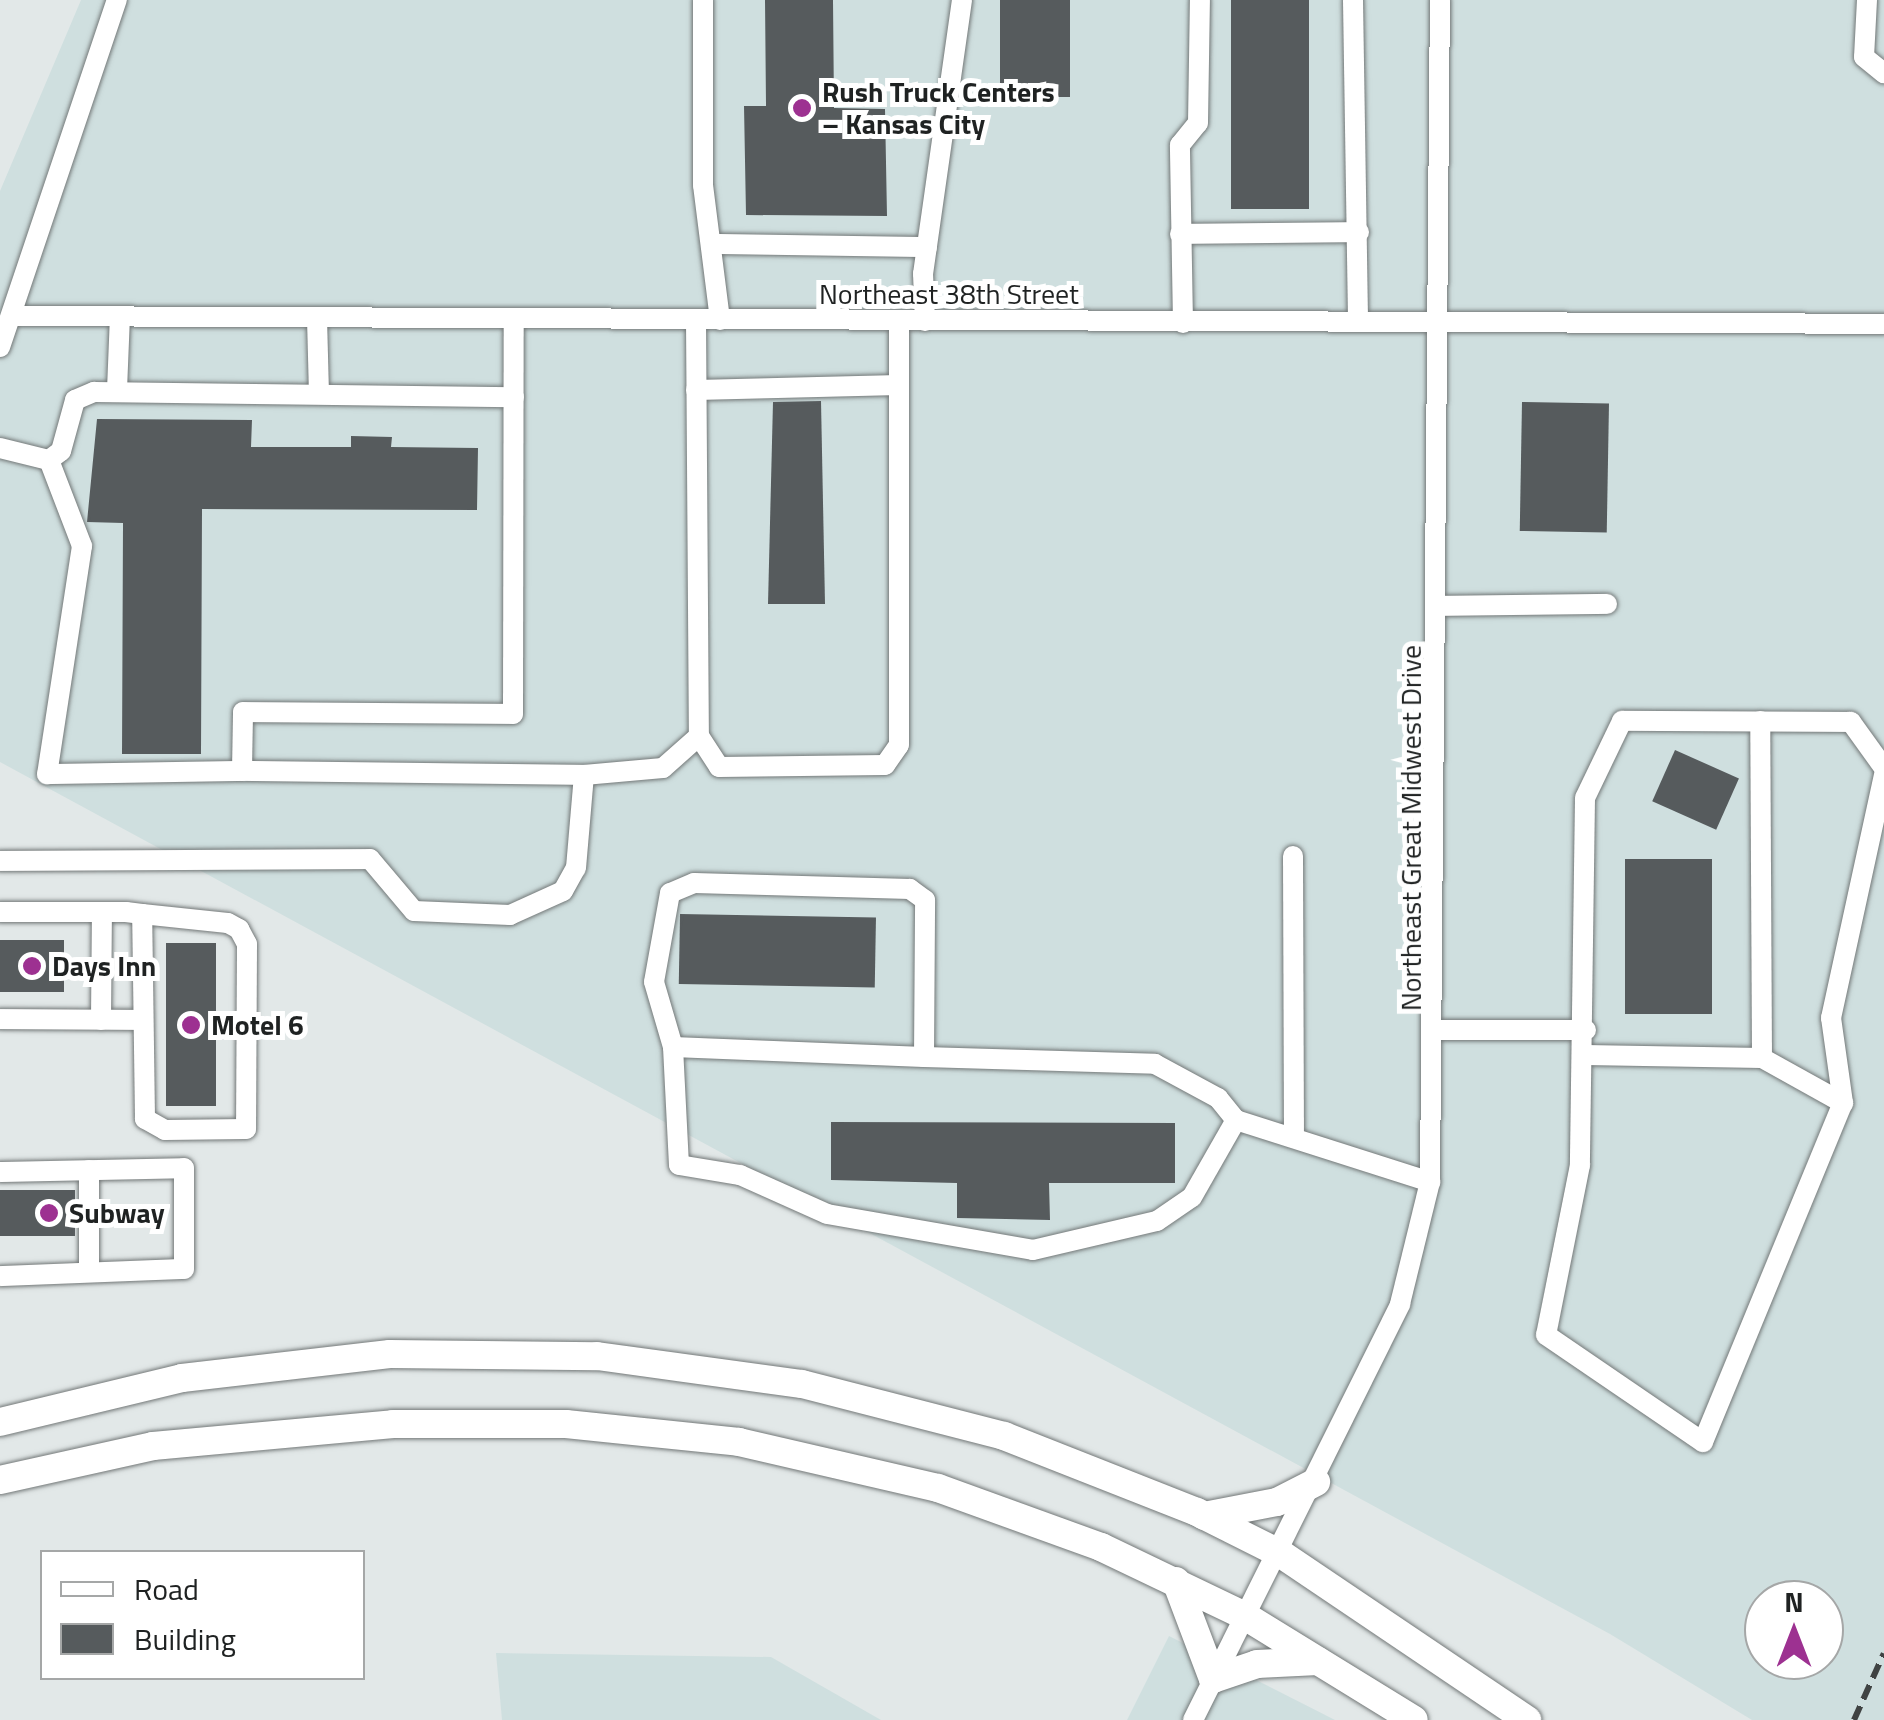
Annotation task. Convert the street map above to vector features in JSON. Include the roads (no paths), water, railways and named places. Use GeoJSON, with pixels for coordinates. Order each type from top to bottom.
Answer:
{"type":"FeatureCollection","features":[{"type":"Feature","properties":{"kind":"highway"},"geometry":{"type":"LineString","coordinates":[[0,1422],[285,1363],[597,1356],[903,1406],[1102,1471],[1281,1554],[1527,1720]]}},
{"type":"Feature","properties":{"kind":"highway"},"geometry":{"type":"LineString","coordinates":[[0,1480],[220,1438],[461,1422],[583,1425],[739,1442],[905,1479],[1016,1513],[1176,1581],[1244,1616],[1414,1720]]}},
{"type":"Feature","properties":{"kind":"highway"},"geometry":{"type":"LineString","coordinates":[[1204,1516],[1277,1502],[1316,1482]]}},
{"type":"Feature","properties":{"kind":"highway"},"geometry":{"type":"LineString","coordinates":[[1176,1581],[1213,1680],[1290,1658],[1319,1661]]}},
{"type":"Feature","properties":{"kind":"street"},"geometry":{"type":"LineString","coordinates":[[0,347],[118,0]]}},
{"type":"Feature","properties":{"kind":"street"},"geometry":{"type":"LineString","coordinates":[[703,0],[702,185],[713,244],[720,320]]}},
{"type":"Feature","properties":{"kind":"street"},"geometry":{"type":"LineString","coordinates":[[926,321],[927,247],[962,0]]}},
{"type":"Feature","properties":{"kind":"street"},"geometry":{"type":"LineString","coordinates":[[1183,322],[1180,145],[1198,123],[1200,0]]}},
{"type":"Feature","properties":{"kind":"street"},"geometry":{"type":"LineString","coordinates":[[1353,0],[1358,321]]}},
{"type":"Feature","properties":{"kind":"street","name":"Northeast Great Midwest Drive"},"geometry":{"type":"LineString","coordinates":[[1194,1720],[1244,1616],[1281,1554],[1400,1304],[1430,1182],[1438,1030],[1440,0]]}},
{"type":"Feature","properties":{"kind":"street"},"geometry":{"type":"LineString","coordinates":[[1868,0],[1864,57],[1884,73]]}},
{"type":"Feature","properties":{"kind":"street"},"geometry":{"type":"LineString","coordinates":[[1180,234],[1359,232]]}},
{"type":"Feature","properties":{"kind":"street"},"geometry":{"type":"LineString","coordinates":[[713,244],[927,247]]}},
{"type":"Feature","properties":{"kind":"street","name":"Northeast 38th Street"},"geometry":{"type":"LineString","coordinates":[[13,316],[1884,324]]}},
{"type":"Feature","properties":{"kind":"street"},"geometry":{"type":"LineString","coordinates":[[117,390],[120,316]]}},
{"type":"Feature","properties":{"kind":"street"},"geometry":{"type":"LineString","coordinates":[[317,318],[319,393]]}},
{"type":"Feature","properties":{"kind":"street"},"geometry":{"type":"LineString","coordinates":[[242,770],[243,712],[513,714],[514,318]]}},
{"type":"Feature","properties":{"kind":"street"},"geometry":{"type":"LineString","coordinates":[[696,320],[699,736],[719,767],[885,764],[898,745],[898,321]]}},
{"type":"Feature","properties":{"kind":"street"},"geometry":{"type":"LineString","coordinates":[[696,390],[898,385]]}},
{"type":"Feature","properties":{"kind":"street"},"geometry":{"type":"LineString","coordinates":[[49,460],[61,450],[75,400],[117,390],[514,397]]}},
{"type":"Feature","properties":{"kind":"street"},"geometry":{"type":"LineString","coordinates":[[0,448],[49,460]]}},
{"type":"Feature","properties":{"kind":"street"},"geometry":{"type":"LineString","coordinates":[[49,460],[82,546],[48,774],[242,770],[584,775],[663,768],[699,736]]}},
{"type":"Feature","properties":{"kind":"street"},"geometry":{"type":"LineString","coordinates":[[1440,606],[1606,604]]}},
{"type":"Feature","properties":{"kind":"street"},"geometry":{"type":"LineString","coordinates":[[1622,720],[1760,722],[1851,722],[1884,771],[1831,1018],[1843,1104],[1703,1442],[1546,1335],[1580,1166],[1586,1030],[1585,798],[1622,720]]}},
{"type":"Feature","properties":{"kind":"street"},"geometry":{"type":"LineString","coordinates":[[1760,722],[1762,1058]]}},
{"type":"Feature","properties":{"kind":"street"},"geometry":{"type":"LineString","coordinates":[[0,862],[370,859],[414,910],[510,915],[562,891],[576,868],[584,775]]}},
{"type":"Feature","properties":{"kind":"street"},"geometry":{"type":"LineString","coordinates":[[1292,856],[1294,1137]]}},
{"type":"Feature","properties":{"kind":"street"},"geometry":{"type":"LineString","coordinates":[[924,1056],[924,900],[910,889],[694,882],[670,893],[654,982],[673,1048],[678,1166],[740,1176],[827,1214],[1033,1250],[1157,1222],[1192,1197],[1236,1120]]}},
{"type":"Feature","properties":{"kind":"street"},"geometry":{"type":"LineString","coordinates":[[0,912],[102,912],[142,914],[228,923],[247,944],[246,1129],[164,1130],[146,1118],[142,914]]}},
{"type":"Feature","properties":{"kind":"street"},"geometry":{"type":"LineString","coordinates":[[101,1020],[102,912]]}},
{"type":"Feature","properties":{"kind":"street"},"geometry":{"type":"LineString","coordinates":[[0,1019],[142,1020]]}},
{"type":"Feature","properties":{"kind":"street"},"geometry":{"type":"LineString","coordinates":[[1438,1030],[1586,1030]]}},
{"type":"Feature","properties":{"kind":"street"},"geometry":{"type":"LineString","coordinates":[[673,1048],[1156,1064],[1218,1098],[1236,1120],[1430,1182]]}},
{"type":"Feature","properties":{"kind":"street"},"geometry":{"type":"LineString","coordinates":[[1584,1055],[1762,1058],[1843,1104]]}},
{"type":"Feature","properties":{"kind":"street"},"geometry":{"type":"LineString","coordinates":[[0,1172],[184,1168],[184,1269],[0,1276]]}},
{"type":"Feature","properties":{"kind":"street"},"geometry":{"type":"LineString","coordinates":[[89,1170],[89,1272]]}},
{"type":"Feature","properties":{"kind":"railway"},"geometry":{"type":"LineString","coordinates":[[1854,1720],[1884,1653]]}},
{"type":"Feature","properties":{"kind":"place","name":"Rush Truck Centers – Kansas City"},"geometry":{"type":"Point","coordinates":[802,108]}},
{"type":"Feature","properties":{"kind":"place","name":"Days Inn"},"geometry":{"type":"Point","coordinates":[32,966]}},
{"type":"Feature","properties":{"kind":"place","name":"Motel 6"},"geometry":{"type":"Point","coordinates":[191,1025]}},
{"type":"Feature","properties":{"kind":"place","name":"Subway"},"geometry":{"type":"Point","coordinates":[49,1213]}}]}
